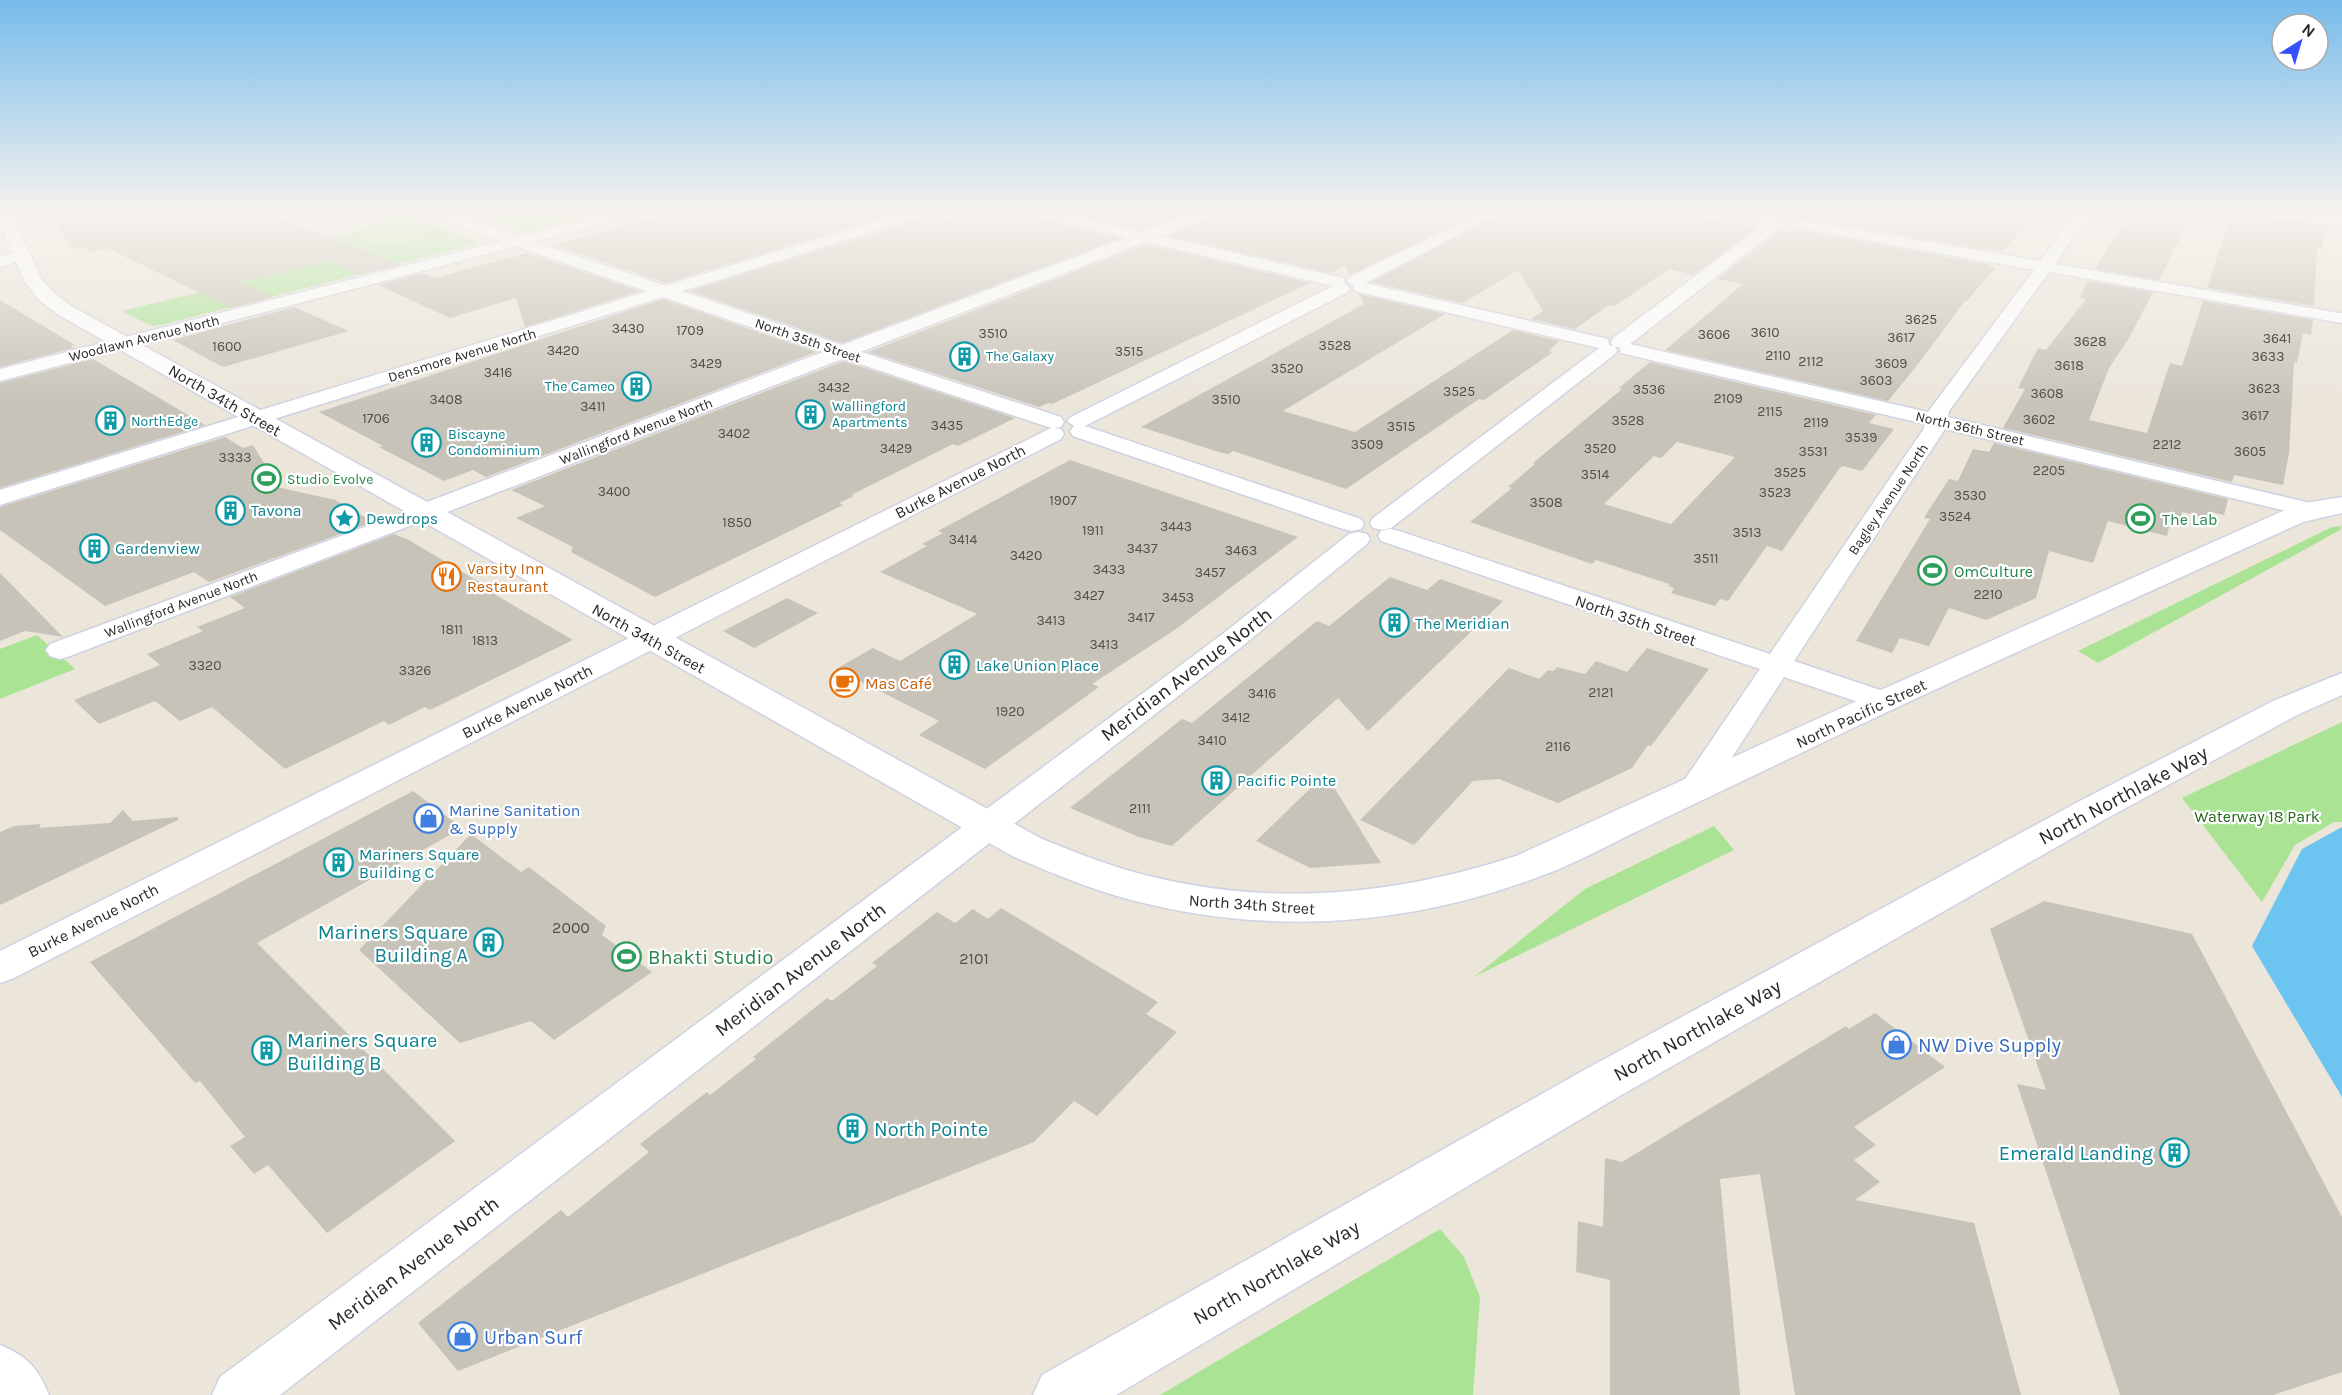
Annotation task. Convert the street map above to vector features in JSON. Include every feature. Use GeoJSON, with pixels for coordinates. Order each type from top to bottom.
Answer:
{"type":"FeatureCollection","features":[{"type":"Feature","properties":{"kind":"street","name":"North 34th Street"},"geometry":{"type":"LineString","coordinates":[[32,276],[46,296],[64,309],[986,826],[1059,863],[1099,878],[1187,900],[1281,909],[1376,906]]}},
{"type":"Feature","properties":{"kind":"street","name":"Woodlawn Avenue North"},"geometry":{"type":"LineString","coordinates":[[0,375],[385,276]]}},
{"type":"Feature","properties":{"kind":"street","name":"North 35th Street"},"geometry":{"type":"LineString","coordinates":[[618,276],[843,352],[1053,428]]}},
{"type":"Feature","properties":{"kind":"street","name":"Densmore Avenue North"},"geometry":{"type":"LineString","coordinates":[[0,498],[716,276]]}},
{"type":"Feature","properties":{"kind":"street","name":"Wallingford Avenue North"},"geometry":{"type":"LineString","coordinates":[[60,650],[1039,276]]}},
{"type":"Feature","properties":{"kind":"street","name":"North 36th Street"},"geometry":{"type":"LineString","coordinates":[[1315,276],[1936,420],[2311,510]]}},
{"type":"Feature","properties":{"kind":"street"},"geometry":{"type":"LineString","coordinates":[[1053,428],[1064,419],[1080,426],[1365,276]]}},
{"type":"Feature","properties":{"kind":"street","name":"Meridian Avenue North"},"geometry":{"type":"LineString","coordinates":[[238,1395],[1230,642],[1370,530],[1707,276]]}},
{"type":"Feature","properties":{"kind":"street","name":"Bagley Avenue North"},"geometry":{"type":"LineString","coordinates":[[1693,791],[1934,430],[1939,411],[2036,276]]}},
{"type":"Feature","properties":{"kind":"street"},"geometry":{"type":"LineString","coordinates":[[2101,276],[2341,318]]}},
{"type":"Feature","properties":{"kind":"street","name":"North 35th Street"},"geometry":{"type":"LineString","coordinates":[[1080,426],[1370,530],[1884,701]]}},
{"type":"Feature","properties":{"kind":"street","name":"Burke Avenue North"},"geometry":{"type":"LineString","coordinates":[[0,968],[651,638],[1053,428]]}},
{"type":"Feature","properties":{"kind":"street","name":"North Pacific Street"},"geometry":{"type":"LineString","coordinates":[[1376,906],[1458,891],[1530,866],[1884,701],[2311,510],[2342,505]]}},
{"type":"Feature","properties":{"kind":"street","name":"North Northlake Way"},"geometry":{"type":"LineString","coordinates":[[1062,1395],[1602,1083],[2089,812],[2285,708],[2342,683]]}},
{"type":"Feature","properties":{"kind":"street"},"geometry":{"type":"LineString","coordinates":[[0,1373],[20,1395]]}},
{"type":"Feature","properties":{"kind":"green space"},"geometry":{"type":"Polygon","coordinates":[[[266,276],[352,276],[161,325],[151,326],[122,311],[266,276]]]}},
{"type":"Feature","properties":{"kind":"green space"},"geometry":{"type":"Polygon","coordinates":[[[2342,526],[2340,530],[2098,663],[2078,651],[2332,527],[2342,526]]]}},
{"type":"Feature","properties":{"kind":"green space"},"geometry":{"type":"Polygon","coordinates":[[[37,635],[75,669],[0,699],[0,649],[37,635]]]}},
{"type":"Feature","properties":{"kind":"green space","name":"Waterway 18 Park"},"geometry":{"type":"Polygon","coordinates":[[[2342,722],[2342,822],[2334,822],[2295,845],[2262,902],[2182,798],[2342,722]]]}},
{"type":"Feature","properties":{"kind":"green space"},"geometry":{"type":"Polygon","coordinates":[[[1714,826],[1734,850],[1474,977],[1585,889],[1714,826]]]}},
{"type":"Feature","properties":{"kind":"green space"},"geometry":{"type":"Polygon","coordinates":[[[1440,1229],[1464,1257],[1480,1297],[1473,1395],[1160,1395],[1440,1229]]]}},
{"type":"Feature","properties":{"kind":"water"},"geometry":{"type":"Polygon","coordinates":[[[2342,827],[2342,1097],[2252,946],[2302,849],[2342,827]]]}},
{"type":"Feature","properties":{"kind":"building"},"geometry":{"type":"Polygon","coordinates":[[[165,276],[265,276],[240,282],[273,297],[231,308],[165,276]]]}},
{"type":"Feature","properties":{"kind":"building"},"geometry":{"type":"Polygon","coordinates":[[[411,276],[435,278],[442,276],[596,276],[640,291],[525,327],[516,298],[450,318],[378,285],[411,276]]]}},
{"type":"Feature","properties":{"kind":"building"},"geometry":{"type":"Polygon","coordinates":[[[645,276],[689,276],[666,283],[645,276]]]}},
{"type":"Feature","properties":{"kind":"building"},"geometry":{"type":"Polygon","coordinates":[[[737,276],[1019,276],[842,343],[689,291],[737,276]]]}},
{"type":"Feature","properties":{"kind":"building"},"geometry":{"type":"Polygon","coordinates":[[[1063,276],[1281,276],[1310,283],[1052,404],[1048,403],[1039,407],[868,352],[1063,276]]]}},
{"type":"Feature","properties":{"kind":"building"},"geometry":{"type":"Polygon","coordinates":[[[1382,276],[1508,276],[1463,303],[1371,282],[1382,276]]]}},
{"type":"Feature","properties":{"kind":"building"},"geometry":{"type":"Polygon","coordinates":[[[1522,276],[1659,276],[1615,306],[1609,305],[1575,329],[1531,319],[1543,311],[1522,276]]]}},
{"type":"Feature","properties":{"kind":"building"},"geometry":{"type":"Polygon","coordinates":[[[1721,276],[1988,276],[1964,302],[1888,401],[1665,350],[1743,284],[1717,279],[1721,276]]]}},
{"type":"Feature","properties":{"kind":"building"},"geometry":{"type":"Polygon","coordinates":[[[2136,276],[2161,276],[2159,280],[2136,276]]]}},
{"type":"Feature","properties":{"kind":"building"},"geometry":{"type":"Polygon","coordinates":[[[2211,276],[2316,276],[2314,306],[2207,288],[2211,276]]]}},
{"type":"Feature","properties":{"kind":"building"},"geometry":{"type":"Polygon","coordinates":[[[2088,281],[2153,292],[2129,338],[2109,368],[2089,420],[2147,433],[2170,363],[2182,366],[2203,301],[2313,320],[2311,335],[2303,333],[2297,363],[2294,363],[2289,453],[2283,485],[2234,475],[2232,482],[2003,428],[2025,389],[2018,388],[2038,348],[2046,350],[2086,299],[2079,298],[2088,281]]]}},
{"type":"Feature","properties":{"kind":"building"},"geometry":{"type":"Polygon","coordinates":[[[1359,294],[1445,314],[1283,411],[1355,432],[1513,330],[1559,341],[1549,351],[1553,352],[1484,400],[1479,399],[1346,489],[1233,451],[1229,454],[1222,453],[1141,427],[1364,304],[1359,294]]]}},
{"type":"Feature","properties":{"kind":"building"},"geometry":{"type":"Polygon","coordinates":[[[663,299],[816,352],[486,477],[473,470],[444,481],[319,412],[663,299]]]}},
{"type":"Feature","properties":{"kind":"building"},"geometry":{"type":"Polygon","coordinates":[[[0,300],[75,345],[70,346],[74,348],[0,367],[0,300]]]}},
{"type":"Feature","properties":{"kind":"building"},"geometry":{"type":"Polygon","coordinates":[[[294,307],[349,331],[223,367],[173,340],[294,307]]]}},
{"type":"Feature","properties":{"kind":"building","name":"NorthEdge"},"geometry":{"type":"Polygon","coordinates":[[[93,359],[205,425],[0,488],[0,383],[93,359]]]}},
{"type":"Feature","properties":{"kind":"building"},"geometry":{"type":"Polygon","coordinates":[[[844,361],[1015,418],[958,446],[953,444],[851,495],[854,496],[839,503],[843,505],[655,597],[571,552],[573,547],[516,518],[545,506],[511,490],[844,361]]]}},
{"type":"Feature","properties":{"kind":"building"},"geometry":{"type":"Polygon","coordinates":[[[1650,362],[1876,415],[1869,423],[1894,429],[1862,471],[1842,466],[1782,551],[1767,546],[1728,601],[1720,599],[1715,606],[1671,593],[1674,588],[1668,586],[1669,584],[1596,560],[1592,564],[1470,522],[1512,488],[1508,487],[1535,464],[1533,463],[1622,389],[1619,388],[1650,362]],[[1677,442],[1661,458],[1654,456],[1604,504],[1671,524],[1735,457],[1677,442]]]}},
{"type":"Feature","properties":{"kind":"building"},"geometry":{"type":"Polygon","coordinates":[[[225,437],[243,448],[253,445],[270,473],[249,481],[335,500],[373,522],[209,582],[194,572],[105,606],[0,530],[0,507],[225,437]]]}},
{"type":"Feature","properties":{"kind":"building"},"geometry":{"type":"Polygon","coordinates":[[[1994,443],[2228,499],[2224,515],[2211,512],[2209,518],[2182,512],[2180,520],[2171,518],[2167,536],[2108,521],[2093,563],[2049,551],[2036,598],[1986,620],[1949,608],[1929,646],[1900,638],[1892,653],[1856,641],[1930,519],[1925,516],[1949,479],[1958,481],[1973,449],[1989,452],[1994,443]]]}},
{"type":"Feature","properties":{"kind":"building"},"geometry":{"type":"Polygon","coordinates":[[[1070,460],[1298,537],[1176,629],[1092,684],[1099,687],[985,769],[919,735],[939,721],[836,669],[873,648],[900,661],[977,614],[880,572],[927,546],[922,544],[943,533],[938,531],[1070,460]]]}},
{"type":"Feature","properties":{"kind":"building"},"geometry":{"type":"Polygon","coordinates":[[[394,534],[407,539],[486,586],[482,587],[573,640],[430,710],[425,707],[389,725],[384,721],[285,769],[212,707],[180,721],[155,701],[99,724],[74,700],[160,665],[147,654],[203,631],[197,627],[245,608],[230,597],[394,534]]]}},
{"type":"Feature","properties":{"kind":"building"},"geometry":{"type":"Polygon","coordinates":[[[0,573],[63,637],[25,631],[0,641],[0,573]]]}},
{"type":"Feature","properties":{"kind":"building"},"geometry":{"type":"Polygon","coordinates":[[[1390,577],[1427,590],[1440,579],[1503,601],[1368,731],[1338,698],[1172,846],[1139,837],[1070,808],[1182,719],[1192,723],[1317,621],[1329,626],[1390,577]]]}},
{"type":"Feature","properties":{"kind":"building"},"geometry":{"type":"Polygon","coordinates":[[[787,598],[818,613],[754,648],[723,631],[787,598]]]}},
{"type":"Feature","properties":{"kind":"building"},"geometry":{"type":"Polygon","coordinates":[[[1647,648],[1709,669],[1632,768],[1558,803],[1499,779],[1473,781],[1414,845],[1360,820],[1509,668],[1539,679],[1548,670],[1553,671],[1557,667],[1585,674],[1596,661],[1627,672],[1647,648]]]}},
{"type":"Feature","properties":{"kind":"building"},"geometry":{"type":"Polygon","coordinates":[[[1318,781],[1335,789],[1381,863],[1310,868],[1256,841],[1318,781]]]}},
{"type":"Feature","properties":{"kind":"building","name":"Mariners Square Building B"},"geometry":{"type":"Polygon","coordinates":[[[413,791],[462,828],[257,943],[455,1141],[327,1233],[268,1165],[254,1174],[230,1146],[245,1137],[200,1081],[195,1083],[90,962],[413,791]]]}},
{"type":"Feature","properties":{"kind":"building"},"geometry":{"type":"Polygon","coordinates":[[[123,810],[133,821],[178,817],[178,820],[0,905],[0,832],[14,826],[41,824],[39,828],[110,823],[123,810]]]}},
{"type":"Feature","properties":{"kind":"building","name":"Mariners Square Building A"},"geometry":{"type":"Polygon","coordinates":[[[471,834],[521,872],[529,867],[606,926],[602,935],[652,972],[554,1040],[531,1021],[460,1043],[359,950],[471,834]]]}},
{"type":"Feature","properties":{"kind":"building","name":"Emerald Landing"},"geometry":{"type":"Polygon","coordinates":[[[2044,901],[2192,934],[2342,1217],[2342,1372],[2273,1395],[2120,1395],[2017,1084],[2046,1090],[1990,929],[2044,901]]]}},
{"type":"Feature","properties":{"kind":"building","name":"North Pointe"},"geometry":{"type":"Polygon","coordinates":[[[1001,908],[1158,1002],[1146,1014],[1177,1032],[1097,1116],[1074,1101],[1034,1142],[458,1371],[418,1323],[561,1210],[568,1217],[649,1152],[640,1144],[707,1092],[710,1095],[756,1059],[753,1057],[827,998],[832,1001],[877,966],[872,963],[937,912],[955,923],[973,909],[988,919],[1001,908]]]}},
{"type":"Feature","properties":{"kind":"building"},"geometry":{"type":"Polygon","coordinates":[[[1875,1013],[1945,1067],[1854,1127],[1876,1145],[1854,1160],[1880,1182],[1855,1200],[1974,1223],[2021,1395],[1795,1395],[1760,1174],[1720,1179],[1740,1395],[1610,1395],[1610,1280],[1576,1272],[1578,1221],[1603,1227],[1605,1158],[1622,1162],[1846,1026],[1849,1029],[1875,1013]]]}},
{"type":"Feature","properties":{"kind":"place","name":"The Galaxy"},"geometry":{"type":"Point","coordinates":[965,356]}},
{"type":"Feature","properties":{"kind":"place","name":"The Cameo"},"geometry":{"type":"Point","coordinates":[636,386]}},
{"type":"Feature","properties":{"kind":"place","name":"Wallingford Apartments"},"geometry":{"type":"Point","coordinates":[811,414]}},
{"type":"Feature","properties":{"kind":"place","name":"NorthEdge"},"geometry":{"type":"Point","coordinates":[110,421]}},
{"type":"Feature","properties":{"kind":"place","name":"Biscayne Condominium"},"geometry":{"type":"Point","coordinates":[427,442]}},
{"type":"Feature","properties":{"kind":"place","name":"Studio Evolve"},"geometry":{"type":"Point","coordinates":[266,479]}},
{"type":"Feature","properties":{"kind":"place","name":"Tavona"},"geometry":{"type":"Point","coordinates":[230,510]}},
{"type":"Feature","properties":{"kind":"place","name":"Dewdrops"},"geometry":{"type":"Point","coordinates":[345,518]}},
{"type":"Feature","properties":{"kind":"place","name":"The Lab"},"geometry":{"type":"Point","coordinates":[2141,519]}},
{"type":"Feature","properties":{"kind":"place","name":"Gardenview"},"geometry":{"type":"Point","coordinates":[94,548]}},
{"type":"Feature","properties":{"kind":"place","name":"OmCulture"},"geometry":{"type":"Point","coordinates":[1933,571]}},
{"type":"Feature","properties":{"kind":"place","name":"Varsity Inn Restaurant"},"geometry":{"type":"Point","coordinates":[446,577]}},
{"type":"Feature","properties":{"kind":"place","name":"The Meridian"},"geometry":{"type":"Point","coordinates":[1394,623]}},
{"type":"Feature","properties":{"kind":"place","name":"Lake Union Place"},"geometry":{"type":"Point","coordinates":[955,665]}},
{"type":"Feature","properties":{"kind":"place","name":"Mas Café"},"geometry":{"type":"Point","coordinates":[844,683]}},
{"type":"Feature","properties":{"kind":"place","name":"Pacific Pointe"},"geometry":{"type":"Point","coordinates":[1216,780]}},
{"type":"Feature","properties":{"kind":"place","name":"Marine Sanitation & Supply"},"geometry":{"type":"Point","coordinates":[428,819]}},
{"type":"Feature","properties":{"kind":"place","name":"Mariners Square Building C"},"geometry":{"type":"Point","coordinates":[338,863]}},
{"type":"Feature","properties":{"kind":"place","name":"Mariners Square Building A"},"geometry":{"type":"Point","coordinates":[489,943]}},
{"type":"Feature","properties":{"kind":"place","name":"Bhakti Studio"},"geometry":{"type":"Point","coordinates":[627,957]}},
{"type":"Feature","properties":{"kind":"place","name":"NW Dive Supply"},"geometry":{"type":"Point","coordinates":[1897,1045]}},
{"type":"Feature","properties":{"kind":"place","name":"Mariners Square Building B"},"geometry":{"type":"Point","coordinates":[266,1051]}},
{"type":"Feature","properties":{"kind":"place","name":"North Pointe"},"geometry":{"type":"Point","coordinates":[853,1129]}},
{"type":"Feature","properties":{"kind":"place","name":"Emerald Landing"},"geometry":{"type":"Point","coordinates":[2174,1153]}},
{"type":"Feature","properties":{"kind":"place","name":"Urban Surf"},"geometry":{"type":"Point","coordinates":[463,1337]}}]}
